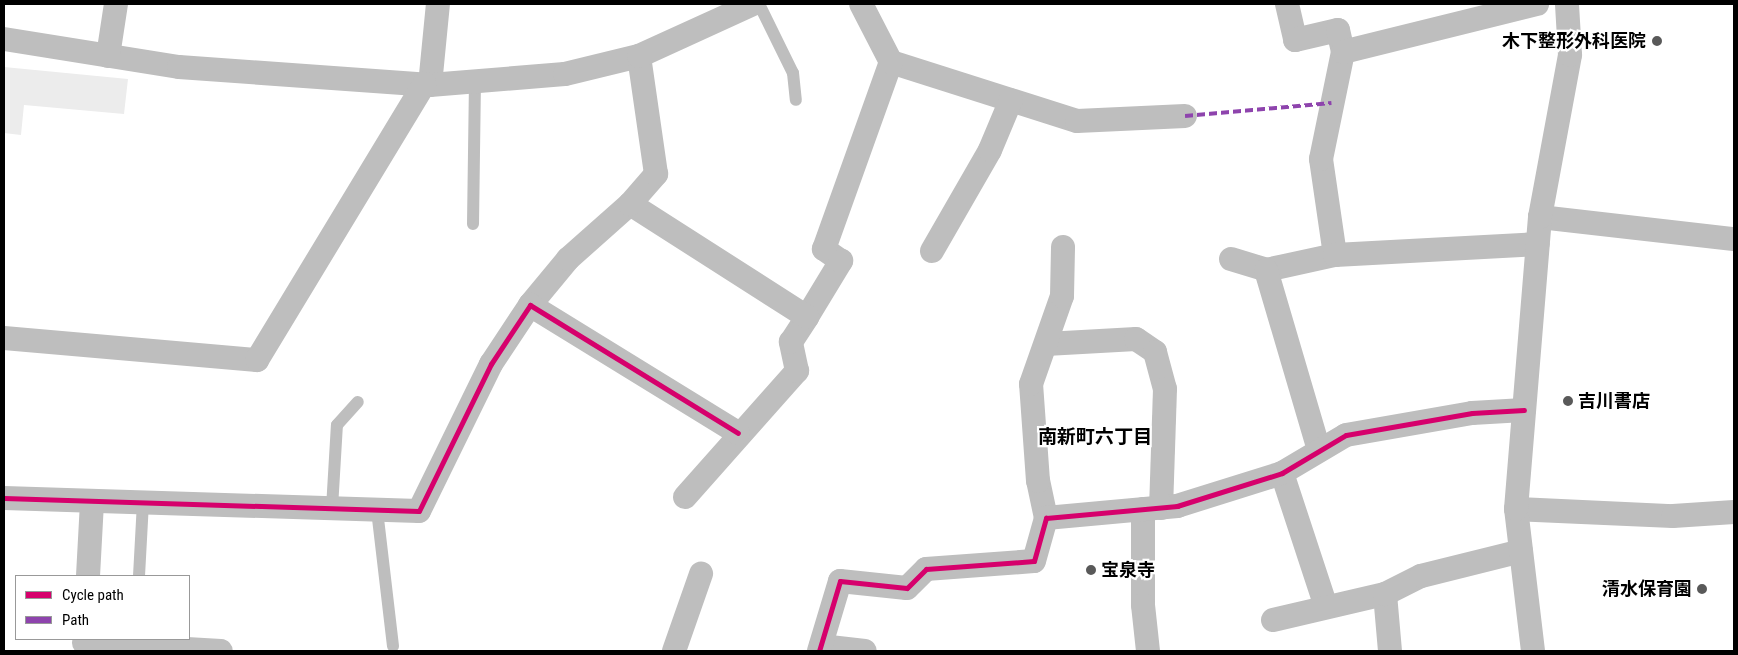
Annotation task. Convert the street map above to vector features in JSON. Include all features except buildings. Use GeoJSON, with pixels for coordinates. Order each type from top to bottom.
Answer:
{"type":"FeatureCollection","features":[{"type":"Feature","properties":{"kind":"street"},"geometry":{"type":"LineString","coordinates":[[108,56],[116,4]]}},
{"type":"Feature","properties":{"kind":"street"},"geometry":{"type":"LineString","coordinates":[[4,338],[257,360],[427,84],[438,4]]}},
{"type":"Feature","properties":{"kind":"street"},"geometry":{"type":"LineString","coordinates":[[4,39],[179,67],[427,84],[475,82],[565,74],[639,56],[753,4]]}},
{"type":"Feature","properties":{"kind":"street"},"geometry":{"type":"LineString","coordinates":[[861,4],[891,62],[1077,121],[1185,116]]}},
{"type":"Feature","properties":{"kind":"street"},"geometry":{"type":"LineString","coordinates":[[1287,4],[1295,40],[1338,30],[1343,52],[1321,159],[1335,255]]}},
{"type":"Feature","properties":{"kind":"street"},"geometry":{"type":"LineString","coordinates":[[1343,52],[1537,4]]}},
{"type":"Feature","properties":{"kind":"street"},"geometry":{"type":"LineString","coordinates":[[1533,651],[1516,509],[1540,217],[1570,55],[1567,4]]}},
{"type":"Feature","properties":{"kind":"street"},"geometry":{"type":"LineString","coordinates":[[4,498],[419,511],[491,364],[530,305],[568,259],[630,204],[656,174],[639,56]]}},
{"type":"Feature","properties":{"kind":"street"},"geometry":{"type":"LineString","coordinates":[[685,497],[738,433],[797,371],[791,342],[841,261],[824,249],[891,62]]}},
{"type":"Feature","properties":{"kind":"street"},"geometry":{"type":"LineString","coordinates":[[932,251],[990,150],[1011,100]]}},
{"type":"Feature","properties":{"kind":"street"},"geometry":{"type":"LineString","coordinates":[[630,204],[807,317]]}},
{"type":"Feature","properties":{"kind":"street"},"geometry":{"type":"LineString","coordinates":[[1540,217],[1734,240]]}},
{"type":"Feature","properties":{"kind":"street"},"geometry":{"type":"LineString","coordinates":[[1231,259],[1266,270],[1335,255],[1538,244]]}},
{"type":"Feature","properties":{"kind":"street"},"geometry":{"type":"LineString","coordinates":[[865,651],[820,648],[840,581],[907,588],[926,569],[1034,561],[1046,518],[1038,481],[1031,384],[1062,296],[1063,247]]}},
{"type":"Feature","properties":{"kind":"street"},"geometry":{"type":"LineString","coordinates":[[1266,270],[1319,450]]}},
{"type":"Feature","properties":{"kind":"street"},"geometry":{"type":"LineString","coordinates":[[530,305],[738,433]]}},
{"type":"Feature","properties":{"kind":"street"},"geometry":{"type":"LineString","coordinates":[[1046,344],[1136,339],[1155,352],[1165,389],[1143,605],[1148,651]]}},
{"type":"Feature","properties":{"kind":"street"},"geometry":{"type":"LineString","coordinates":[[1046,518],[1152,509],[1282,473],[1346,436],[1472,414],[1524,410]]}},
{"type":"Feature","properties":{"kind":"street"},"geometry":{"type":"LineString","coordinates":[[1282,473],[1325,604]]}},
{"type":"Feature","properties":{"kind":"street"},"geometry":{"type":"LineString","coordinates":[[88,575],[92,501]]}},
{"type":"Feature","properties":{"kind":"street"},"geometry":{"type":"LineString","coordinates":[[1516,509],[1663,516],[1734,512]]}},
{"type":"Feature","properties":{"kind":"street"},"geometry":{"type":"LineString","coordinates":[[1273,620],[1325,604],[1385,594],[1422,576],[1521,552]]}},
{"type":"Feature","properties":{"kind":"street"},"geometry":{"type":"LineString","coordinates":[[674,651],[701,574]]}},
{"type":"Feature","properties":{"kind":"street"},"geometry":{"type":"LineString","coordinates":[[1385,594],[1390,651]]}},
{"type":"Feature","properties":{"kind":"street"},"geometry":{"type":"LineString","coordinates":[[84,644],[221,651]]}},
{"type":"Feature","properties":{"kind":"lane"},"geometry":{"type":"LineString","coordinates":[[759,4],[793,73],[796,100]]}},
{"type":"Feature","properties":{"kind":"lane"},"geometry":{"type":"LineString","coordinates":[[473,224],[475,82]]}},
{"type":"Feature","properties":{"kind":"lane"},"geometry":{"type":"LineString","coordinates":[[332,508],[338,426],[358,402]]}},
{"type":"Feature","properties":{"kind":"lane"},"geometry":{"type":"LineString","coordinates":[[139,575],[143,502]]}},
{"type":"Feature","properties":{"kind":"lane"},"geometry":{"type":"LineString","coordinates":[[377,510],[393,646]]}},
{"type":"Feature","properties":{"kind":"shaded area"},"geometry":{"type":"Polygon","coordinates":[[[4,67],[128,79],[124,114],[24,105],[21,135],[4,133],[4,67]]]}},
{"type":"Feature","properties":{"kind":"marked path"},"geometry":{"type":"LineString","coordinates":[[1185,116],[1331,103]]}},
{"type":"Feature","properties":{"kind":"cycle path"},"geometry":{"type":"LineString","coordinates":[[4,498],[419,511],[491,364],[530,305],[738,433]]}},
{"type":"Feature","properties":{"kind":"cycle path"},"geometry":{"type":"LineString","coordinates":[[819,651],[840,581],[907,588],[926,569],[1034,561],[1046,518],[1177,506],[1282,473],[1346,435],[1472,413],[1524,410]]}},
{"type":"Feature","properties":{"kind":"place","name":"木下整形外科医院"},"geometry":{"type":"Point","coordinates":[1657,41]}},
{"type":"Feature","properties":{"kind":"place","name":"吉川書店"},"geometry":{"type":"Point","coordinates":[1568,401]}},
{"type":"Feature","properties":{"kind":"place","name":"宝泉寺"},"geometry":{"type":"Point","coordinates":[1091,570]}},
{"type":"Feature","properties":{"kind":"place","name":"清水保育園"},"geometry":{"type":"Point","coordinates":[1702,589]}},
{"type":"Feature","properties":{"kind":"district","name":"南新町六丁目"},"geometry":{"type":"Point","coordinates":[1095,437]}}]}
